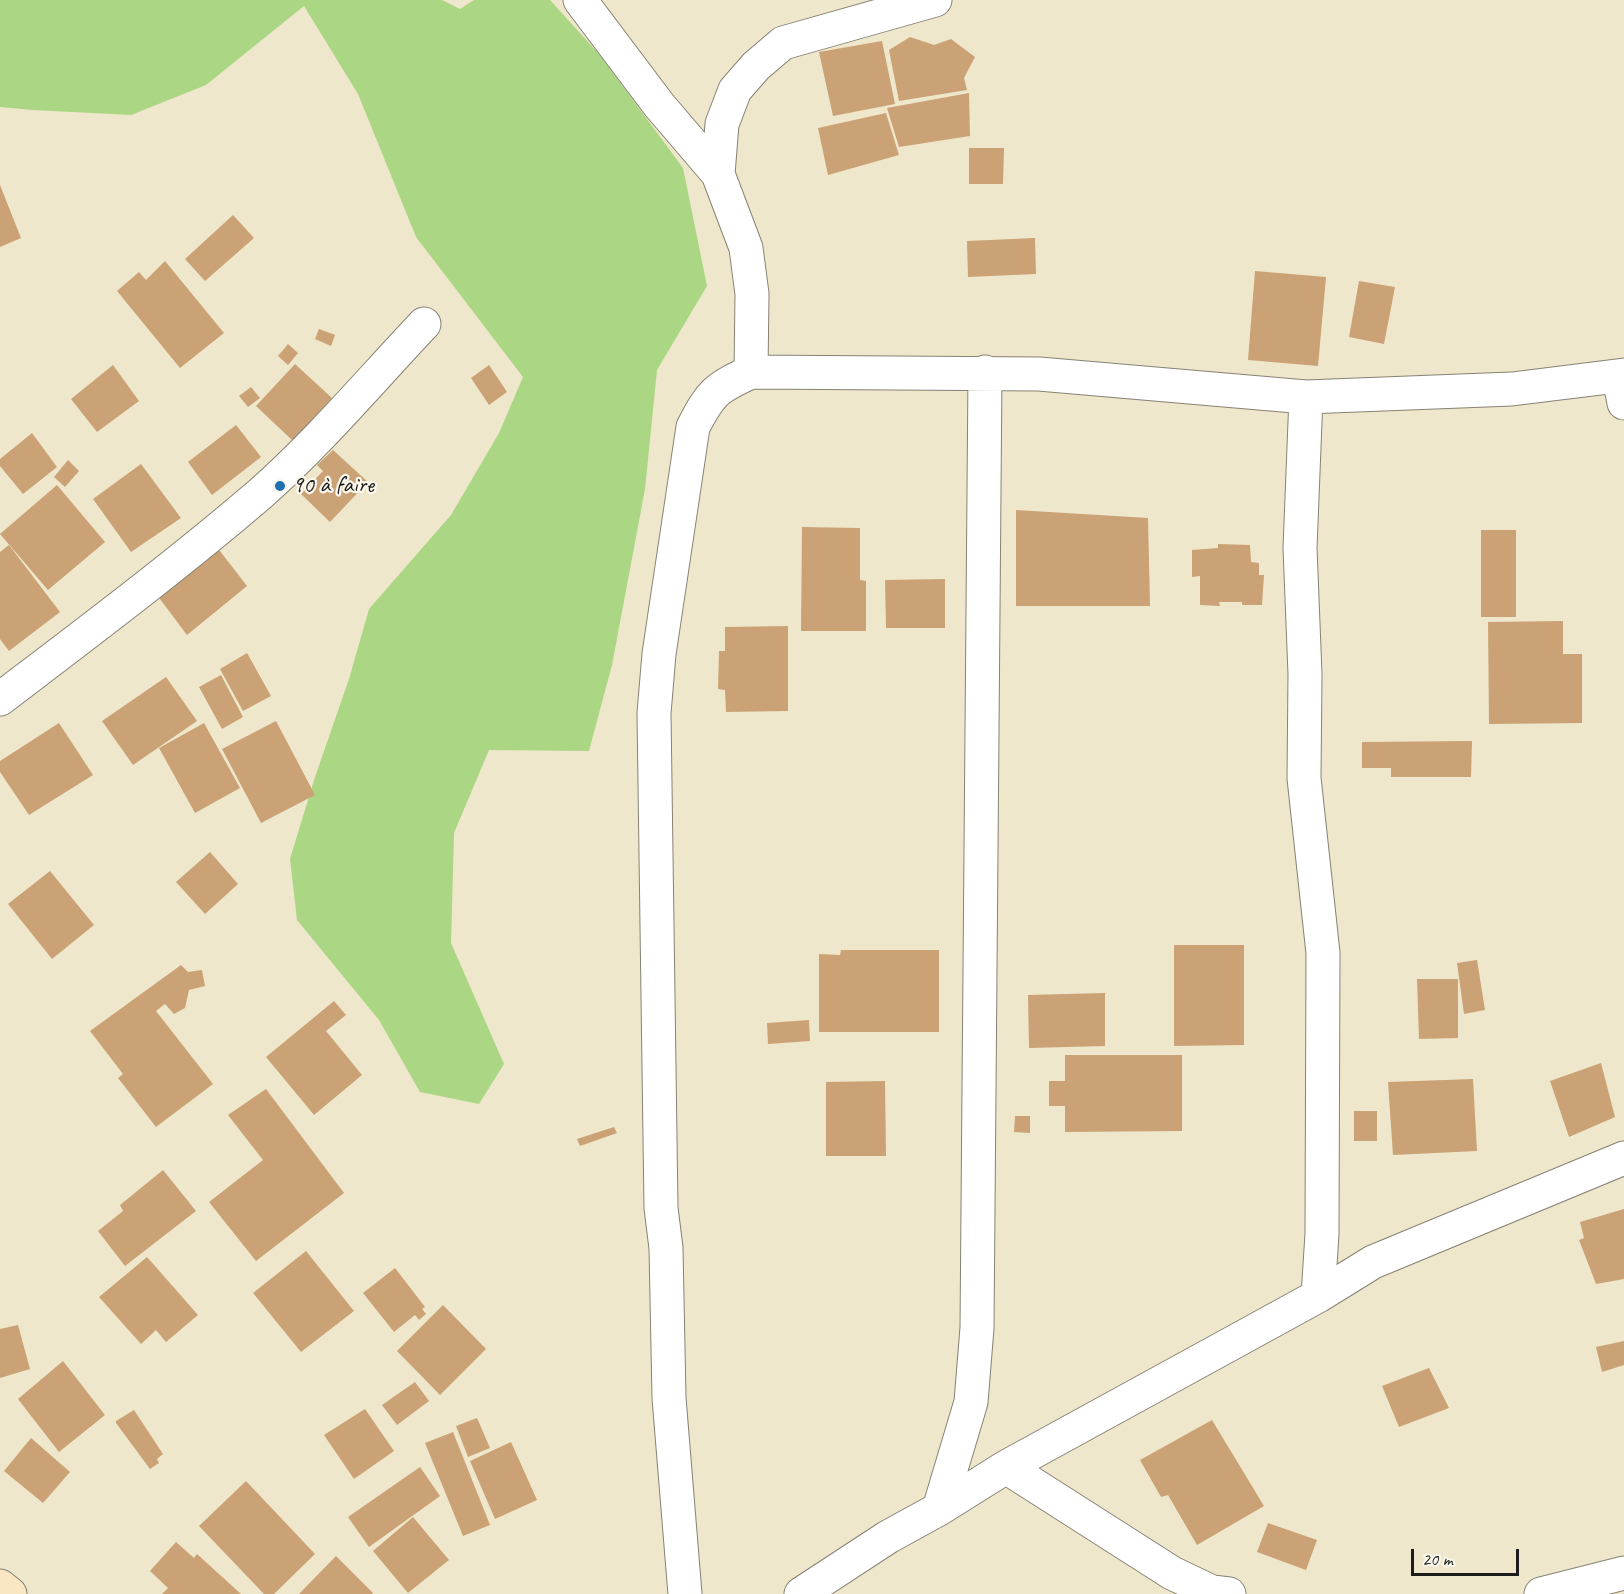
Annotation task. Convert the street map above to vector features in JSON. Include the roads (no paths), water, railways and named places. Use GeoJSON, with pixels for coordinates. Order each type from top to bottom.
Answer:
{"type":"FeatureCollection","features":[{"type":"Feature","properties":{"kind":"main road"},"geometry":{"type":"LineString","coordinates":[[0,1586],[10,1594]]}},
{"type":"Feature","properties":{"kind":"street"},"geometry":{"type":"LineString","coordinates":[[580,0],[659,105],[717,174],[746,248],[752,294],[751,372]]}},
{"type":"Feature","properties":{"kind":"street"},"geometry":{"type":"LineString","coordinates":[[717,174],[722,124],[735,90],[756,66],[783,43],[935,0]]}},
{"type":"Feature","properties":{"kind":"street"},"geometry":{"type":"LineString","coordinates":[[0,699],[126,604],[261,493],[424,324]]}},
{"type":"Feature","properties":{"kind":"street"},"geometry":{"type":"LineString","coordinates":[[685,1594],[669,1398],[666,1248],[661,1208],[654,713],[659,654],[693,427],[706,402],[723,384],[751,372],[1039,374],[1306,397],[1622,385]]}},
{"type":"Feature","properties":{"kind":"street"},"geometry":{"type":"LineString","coordinates":[[939,1509],[971,1402],[977,1328],[985,372]]}},
{"type":"Feature","properties":{"kind":"street"},"geometry":{"type":"LineString","coordinates":[[1306,397],[1300,548],[1305,674],[1304,778],[1323,953],[1322,1234],[1318,1296]]}},
{"type":"Feature","properties":{"kind":"street"},"geometry":{"type":"LineString","coordinates":[[801,1594],[888,1537],[939,1509],[1006,1467],[1318,1296],[1373,1262],[1624,1158]]}},
{"type":"Feature","properties":{"kind":"street"},"geometry":{"type":"LineString","coordinates":[[1006,1467],[1172,1573],[1212,1592],[1229,1594]]}},
{"type":"Feature","properties":{"kind":"street"},"geometry":{"type":"LineString","coordinates":[[1540,1594],[1624,1573]]}},
{"type":"Feature","properties":{"kind":"place","name":"90 à faire"},"geometry":{"type":"Point","coordinates":[280,486]}}]}
